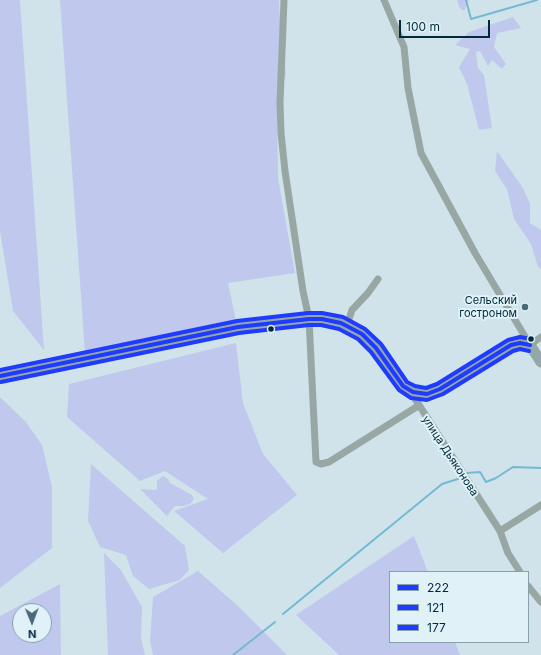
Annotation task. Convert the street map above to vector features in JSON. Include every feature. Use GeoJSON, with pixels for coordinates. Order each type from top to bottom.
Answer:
{"type":"FeatureCollection","features":[{"type":"Feature","properties":{"kind":"main road","name":"улица Дьяконова"},"geometry":{"type":"LineString","coordinates":[[0,376],[238,327],[309,319],[329,320],[347,325],[358,331],[371,342],[401,385],[410,391]]}},
{"type":"Feature","properties":{"kind":"main road"},"geometry":{"type":"LineString","coordinates":[[410,391],[420,394],[434,392],[511,345],[520,343],[530,345],[541,362]]}},
{"type":"Feature","properties":{"kind":"street"},"geometry":{"type":"LineString","coordinates":[[284,0],[280,102],[281,133],[285,171],[309,319],[316,462],[319,464],[329,462],[418,406]]}},
{"type":"Feature","properties":{"kind":"street"},"geometry":{"type":"LineString","coordinates":[[384,0],[404,47],[408,88],[421,153],[475,253],[530,345],[541,337]]}},
{"type":"Feature","properties":{"kind":"street"},"geometry":{"type":"LineString","coordinates":[[347,325],[352,310],[368,293],[378,278]]}},
{"type":"Feature","properties":{"kind":"street","name":"улица Дьяконова"},"geometry":{"type":"LineString","coordinates":[[410,391],[418,406],[500,531],[508,553],[519,571]]}},
{"type":"Feature","properties":{"kind":"street"},"geometry":{"type":"LineString","coordinates":[[500,531],[541,505]]}},
{"type":"Feature","properties":{"kind":"street"},"geometry":{"type":"LineString","coordinates":[[529,587],[541,602]]}},
{"type":"Feature","properties":{"kind":"shaded area"},"geometry":{"type":"Polygon","coordinates":[[[0,0],[20,0],[44,350],[13,311],[0,231],[0,0]]]}},
{"type":"Feature","properties":{"kind":"shaded area"},"geometry":{"type":"Polygon","coordinates":[[[60,0],[279,0],[281,39],[286,74],[277,105],[278,178],[295,273],[228,283],[236,321],[85,353],[60,0]]]}},
{"type":"Feature","properties":{"kind":"shaded area"},"geometry":{"type":"Polygon","coordinates":[[[457,0],[469,0],[464,11],[459,7],[457,0]]]}},
{"type":"Feature","properties":{"kind":"shaded area"},"geometry":{"type":"Polygon","coordinates":[[[513,17],[521,28],[497,33],[494,47],[506,64],[502,69],[492,60],[488,66],[480,51],[476,52],[478,68],[484,75],[492,128],[479,130],[467,84],[459,67],[470,49],[455,45],[469,32],[513,17]]]}},
{"type":"Feature","properties":{"kind":"shaded area"},"geometry":{"type":"Polygon","coordinates":[[[497,151],[523,188],[530,204],[530,223],[541,230],[541,269],[538,267],[531,244],[514,219],[507,189],[495,171],[497,151]]]}},
{"type":"Feature","properties":{"kind":"shaded area"},"geometry":{"type":"Polygon","coordinates":[[[236,343],[243,403],[263,454],[297,495],[223,553],[174,511],[208,499],[165,471],[140,481],[67,417],[69,384],[236,343]]]}},
{"type":"Feature","properties":{"kind":"shaded area"},"geometry":{"type":"Polygon","coordinates":[[[0,397],[26,422],[42,445],[52,487],[52,548],[0,588],[0,397]]]}},
{"type":"Feature","properties":{"kind":"shaded area"},"geometry":{"type":"Polygon","coordinates":[[[91,464],[185,546],[189,570],[180,580],[149,589],[133,576],[126,555],[100,547],[88,521],[91,464]]]}},
{"type":"Feature","properties":{"kind":"shaded area"},"geometry":{"type":"Polygon","coordinates":[[[163,476],[168,479],[170,483],[192,495],[194,499],[190,504],[175,506],[167,516],[140,489],[157,490],[157,481],[163,476]]]}},
{"type":"Feature","properties":{"kind":"shaded area"},"geometry":{"type":"Polygon","coordinates":[[[414,536],[428,571],[389,571],[389,643],[455,643],[460,655],[339,655],[296,615],[414,536]]]}},
{"type":"Feature","properties":{"kind":"shaded area"},"geometry":{"type":"Polygon","coordinates":[[[104,553],[121,570],[142,607],[141,638],[145,655],[108,655],[104,553]]]}},
{"type":"Feature","properties":{"kind":"shaded area"},"geometry":{"type":"Polygon","coordinates":[[[198,571],[239,607],[287,655],[153,655],[150,641],[153,597],[198,571]]]}},
{"type":"Feature","properties":{"kind":"shaded area"},"geometry":{"type":"Polygon","coordinates":[[[60,584],[61,655],[0,655],[0,616],[12,610],[12,643],[52,643],[52,603],[24,603],[60,584]]]}},
{"type":"Feature","properties":{"kind":"waterway"},"geometry":{"type":"LineString","coordinates":[[466,0],[471,19],[537,0]]}},
{"type":"Feature","properties":{"kind":"waterway"},"geometry":{"type":"LineString","coordinates":[[467,473],[480,472],[486,482],[496,478],[513,467],[541,468]]}},
{"type":"Feature","properties":{"kind":"waterway"},"geometry":{"type":"LineString","coordinates":[[283,614],[442,484],[461,478]]}},
{"type":"Feature","properties":{"kind":"waterway"},"geometry":{"type":"LineString","coordinates":[[233,655],[275,622]]}},
{"type":"Feature","properties":{"kind":"transit line","name":"177"},"geometry":{"type":"LineString","coordinates":[[0,370],[237,321],[308,313],[322,313],[343,317],[365,329],[381,344],[407,382],[415,386],[426,388],[437,384],[508,340],[520,337],[531,339]]}},
{"type":"Feature","properties":{"kind":"transit line","name":"222"},"geometry":{"type":"LineString","coordinates":[[0,376],[238,327],[309,319],[322,319],[341,323],[362,334],[376,348],[403,386],[413,392],[427,394],[440,389],[511,345],[520,343],[530,345]]}},
{"type":"Feature","properties":{"kind":"transit line","name":"121"},"geometry":{"type":"LineString","coordinates":[[1,382],[239,333],[321,325],[339,329],[358,339],[371,352],[399,390],[411,398],[427,400],[443,394],[513,351],[520,349],[529,351]]}},
{"type":"Feature","properties":{"kind":"place","name":"Сельский гостроном"},"geometry":{"type":"Point","coordinates":[525,307]}}]}
